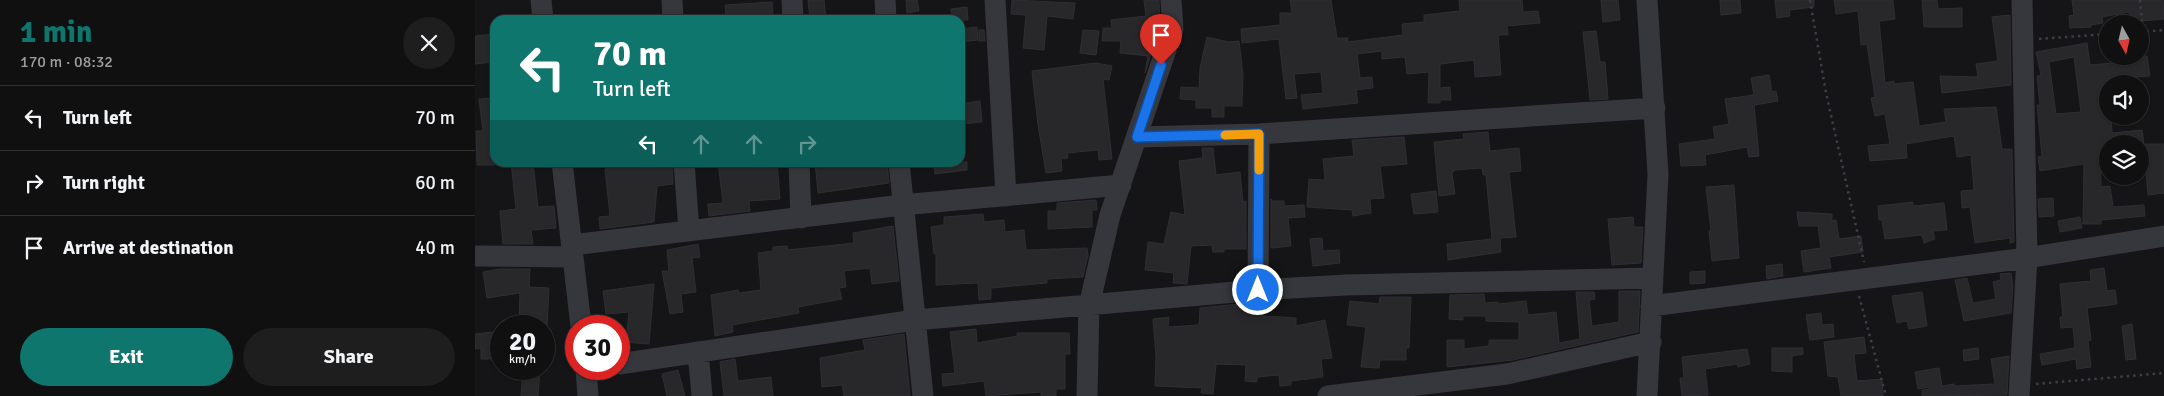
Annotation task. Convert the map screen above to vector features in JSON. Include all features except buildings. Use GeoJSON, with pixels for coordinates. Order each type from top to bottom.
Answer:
{"type":"FeatureCollection","features":[{"type":"Feature","properties":{"kind":"street"},"geometry":{"type":"LineString","coordinates":[[541,0],[542,15]]}},
{"type":"Feature","properties":{"kind":"street"},"geometry":{"type":"LineString","coordinates":[[672,0],[673,15]]}},
{"type":"Feature","properties":{"kind":"street"},"geometry":{"type":"LineString","coordinates":[[792,0],[793,15]]}},
{"type":"Feature","properties":{"kind":"street"},"geometry":{"type":"LineString","coordinates":[[885,0],[886,15]]}},
{"type":"Feature","properties":{"kind":"street"},"geometry":{"type":"LineString","coordinates":[[995,0],[1006,196]]}},
{"type":"Feature","properties":{"kind":"street"},"geometry":{"type":"LineString","coordinates":[[1087,396],[1089,306],[1110,215],[1173,29],[1171,0]]}},
{"type":"Feature","properties":{"kind":"street"},"geometry":{"type":"LineString","coordinates":[[1647,0],[1658,174],[1647,396]]}},
{"type":"Feature","properties":{"kind":"street"},"geometry":{"type":"LineString","coordinates":[[2020,391],[2027,258],[2022,0]]}},
{"type":"Feature","properties":{"kind":"street"},"geometry":{"type":"LineString","coordinates":[[1137,137],[1259,134],[1655,108]]}},
{"type":"Feature","properties":{"kind":"street"},"geometry":{"type":"LineString","coordinates":[[1258,290],[1259,134]]}},
{"type":"Feature","properties":{"kind":"street"},"geometry":{"type":"LineString","coordinates":[[563,167],[580,315]]}},
{"type":"Feature","properties":{"kind":"street"},"geometry":{"type":"LineString","coordinates":[[684,167],[689,231]]}},
{"type":"Feature","properties":{"kind":"street"},"geometry":{"type":"LineString","coordinates":[[799,167],[801,218]]}},
{"type":"Feature","properties":{"kind":"street"},"geometry":{"type":"LineString","coordinates":[[899,167],[923,396]]}},
{"type":"Feature","properties":{"kind":"street"},"geometry":{"type":"LineString","coordinates":[[475,256],[573,251],[689,231],[902,205],[1121,185]]}},
{"type":"Feature","properties":{"kind":"street"},"geometry":{"type":"LineString","coordinates":[[1651,306],[2027,258],[2164,236]]}},
{"type":"Feature","properties":{"kind":"street"},"geometry":{"type":"LineString","coordinates":[[630,362],[915,320],[1258,290],[1346,285],[1653,278]]}},
{"type":"Feature","properties":{"kind":"street"},"geometry":{"type":"LineString","coordinates":[[1327,396],[1507,374],[1651,342]]}},
{"type":"Feature","properties":{"kind":"street"},"geometry":{"type":"LineString","coordinates":[[697,352],[702,396]]}},
{"type":"Feature","properties":{"kind":"street"},"geometry":{"type":"LineString","coordinates":[[587,380],[588,396]]}},
{"type":"Feature","properties":{"kind":"path"},"geometry":{"type":"LineString","coordinates":[[1810,0],[1861,279],[1886,396]]}},
{"type":"Feature","properties":{"kind":"path"},"geometry":{"type":"LineString","coordinates":[[2139,0],[2140,15]]}},
{"type":"Feature","properties":{"kind":"path"},"geometry":{"type":"LineString","coordinates":[[2149,31],[2164,30]]}},
{"type":"Feature","properties":{"kind":"path"},"geometry":{"type":"LineString","coordinates":[[2023,40],[2099,35]]}},
{"type":"Feature","properties":{"kind":"path"},"geometry":{"type":"LineString","coordinates":[[2020,391],[2164,373]]}},
{"type":"Feature","properties":{"kind":"slow traffic"},"geometry":{"type":"LineString","coordinates":[[1225,135],[1259,134],[1259,170]]}},
{"type":"Feature","properties":{"kind":"route"},"geometry":{"type":"LineString","coordinates":[[1161,65],[1137,137],[1259,134],[1258,290]]}}]}
